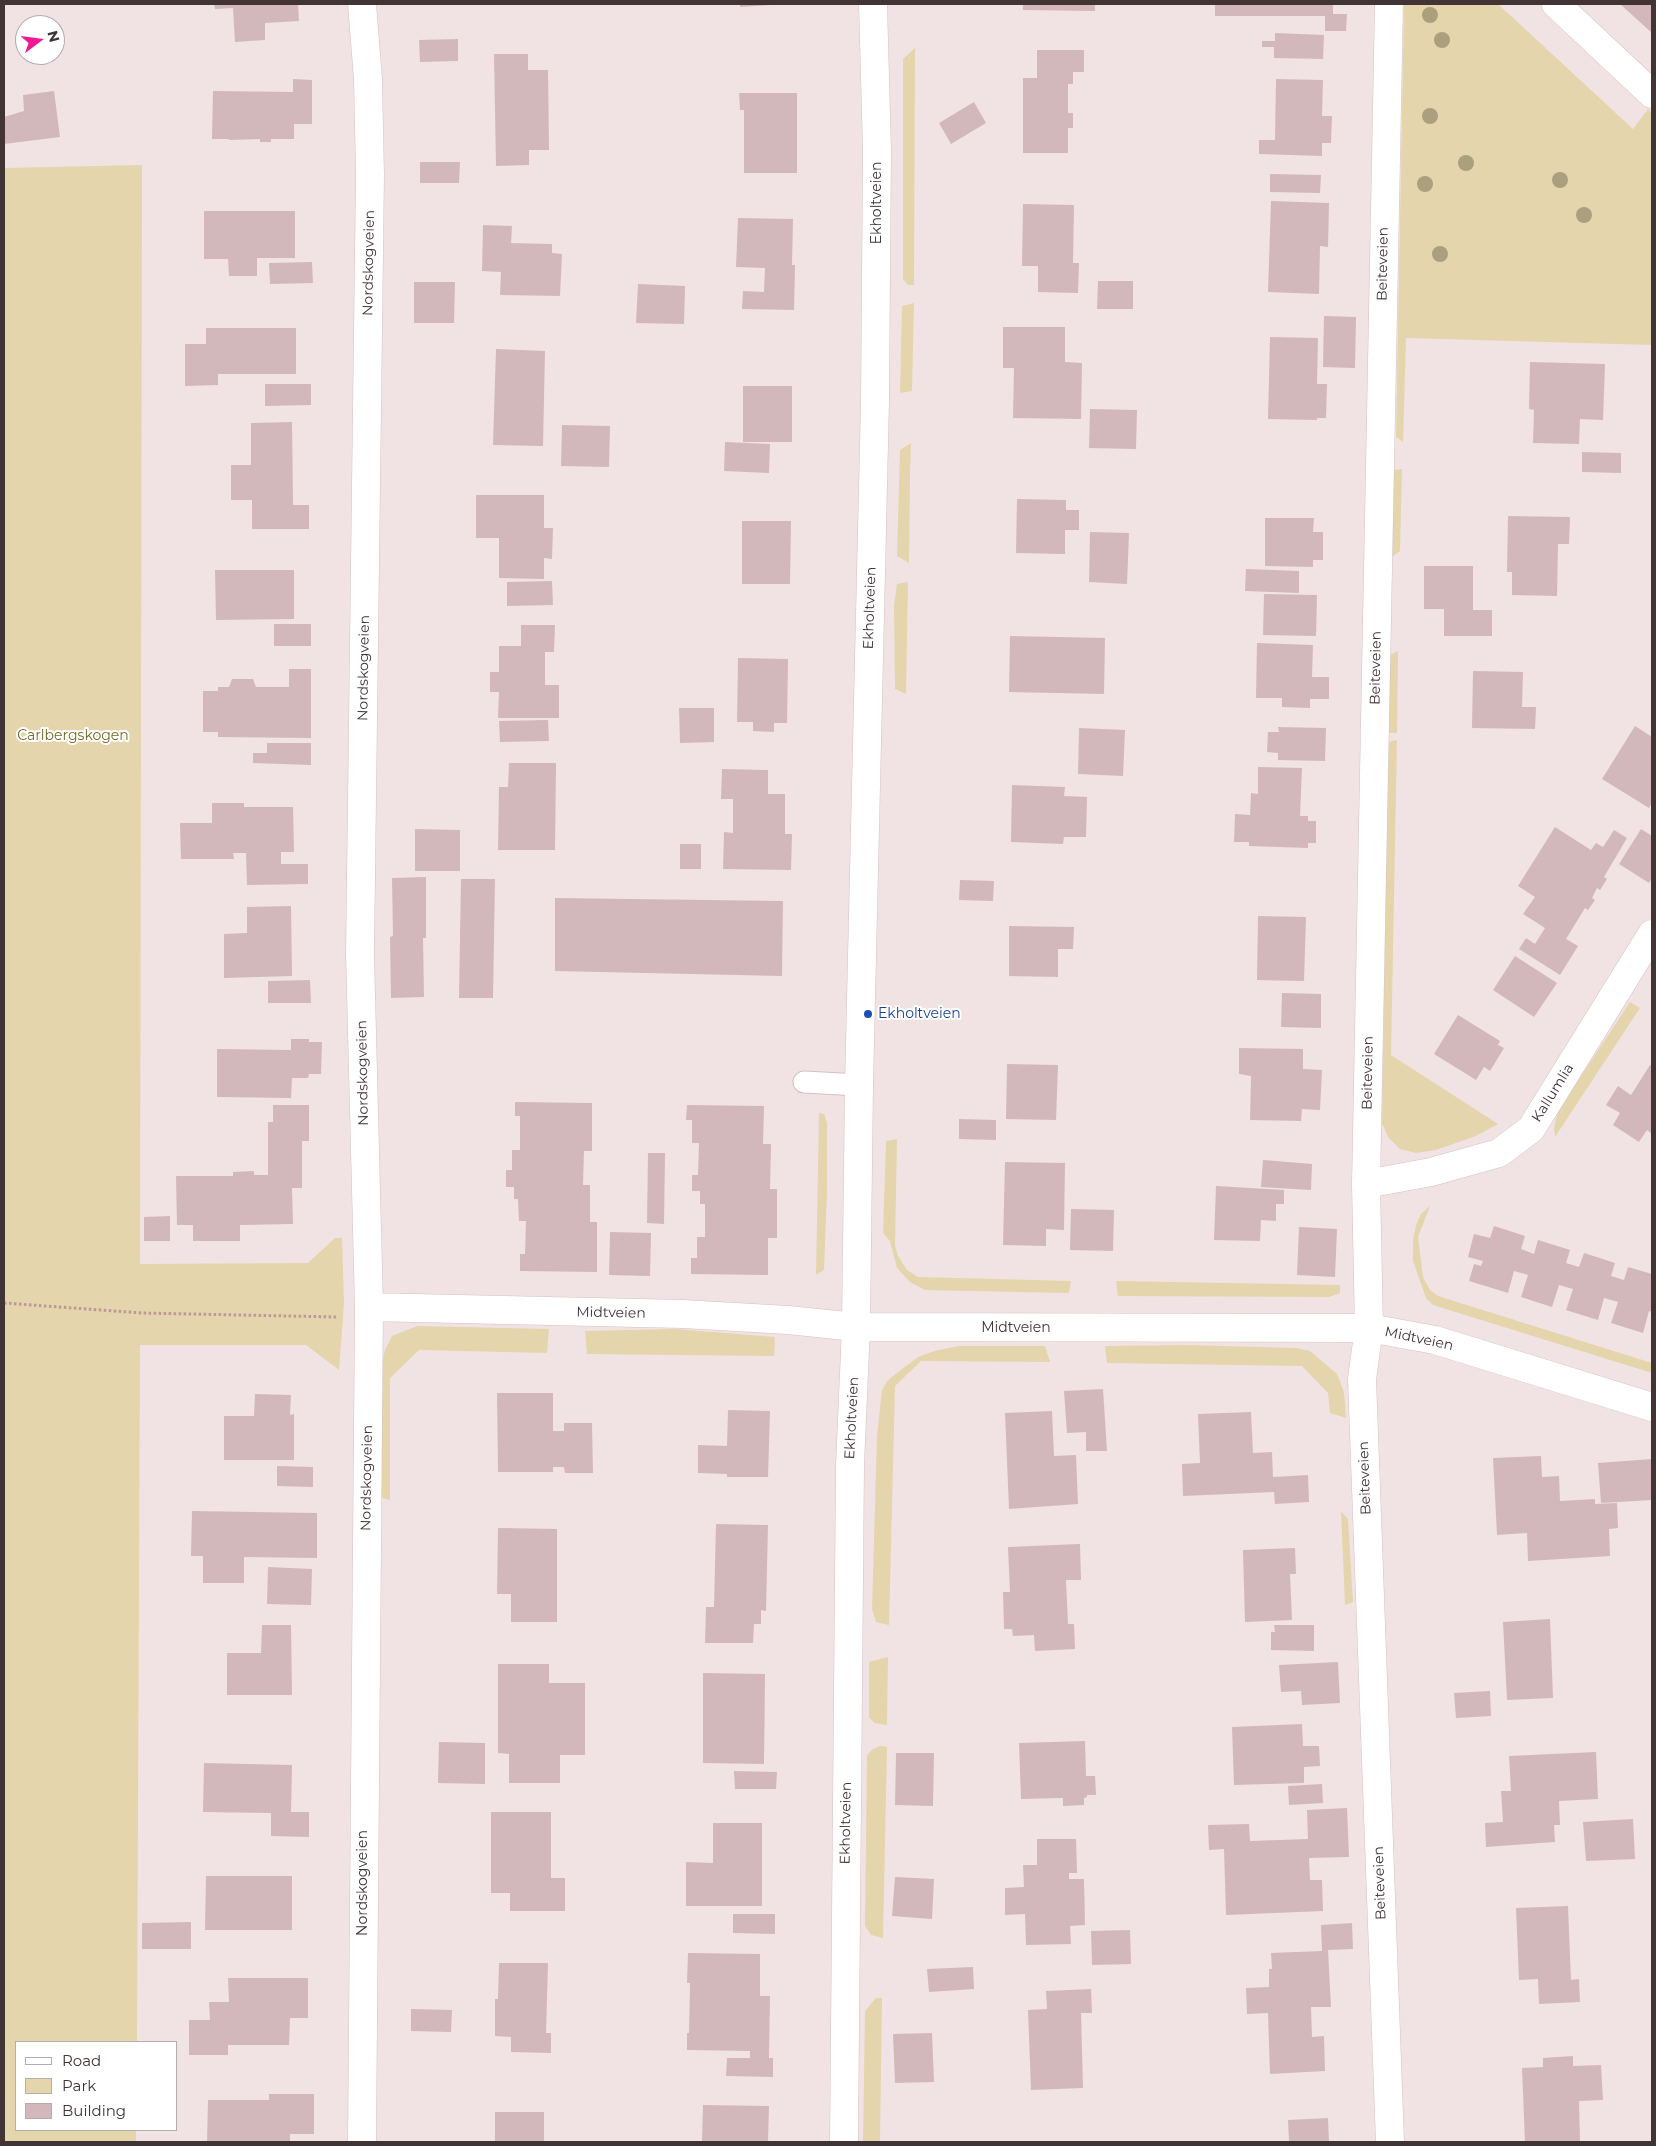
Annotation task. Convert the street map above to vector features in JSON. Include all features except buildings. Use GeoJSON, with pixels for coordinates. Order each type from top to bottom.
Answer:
{"type":"FeatureCollection","features":[{"type":"Feature","properties":{"kind":"street","name":"Nordskogveien"},"geometry":{"type":"LineString","coordinates":[[362,4],[368,79],[370,175],[360,954],[368,1307],[362,2142]]}},
{"type":"Feature","properties":{"kind":"street","name":"Ekholtveien"},"geometry":{"type":"LineString","coordinates":[[844,2142],[850,1465],[856,1327],[859,1085],[875,401],[877,152],[873,4]]}},
{"type":"Feature","properties":{"kind":"street","name":"Beiteveien"},"geometry":{"type":"LineString","coordinates":[[1388,4],[1366,1184],[1368,1328],[1362,1389],[1390,2142]]}},
{"type":"Feature","properties":{"kind":"street"},"geometry":{"type":"LineString","coordinates":[[1556,4],[1652,94]]}},
{"type":"Feature","properties":{"kind":"street","name":"Kallumlia"},"geometry":{"type":"LineString","coordinates":[[1366,1184],[1431,1172],[1499,1153],[1531,1129],[1652,934]]}},
{"type":"Feature","properties":{"kind":"street","name":"Midtveien"},"geometry":{"type":"LineString","coordinates":[[368,1307],[683,1314],[788,1320],[856,1327],[1368,1328],[1434,1340],[1652,1407]]}},
{"type":"Feature","properties":{"kind":"lane"},"geometry":{"type":"LineString","coordinates":[[804,1082],[859,1085]]}},
{"type":"Feature","properties":{"kind":"path"},"geometry":{"type":"LineString","coordinates":[[4,1303],[142,1313],[237,1316],[336,1317],[368,1307]]}},
{"type":"Feature","properties":{"kind":"green space"},"geometry":{"type":"Polygon","coordinates":[[[1404,4],[1498,4],[1633,129],[1648,109],[1652,114],[1652,345],[1406,338],[1403,442],[1396,437],[1404,4]]]}},
{"type":"Feature","properties":{"kind":"green space"},"geometry":{"type":"Polygon","coordinates":[[[915,48],[914,285],[908,285],[903,279],[903,59],[915,48]]]}},
{"type":"Feature","properties":{"kind":"green space","name":"Carlbergskogen"},"geometry":{"type":"Polygon","coordinates":[[[142,165],[140,1264],[308,1263],[335,1238],[342,1238],[344,1303],[339,1370],[306,1345],[140,1345],[137,2041],[15,2041],[15,2131],[136,2131],[136,2142],[4,2142],[4,168],[142,165]]]}},
{"type":"Feature","properties":{"kind":"green space"},"geometry":{"type":"Polygon","coordinates":[[[914,303],[912,391],[900,393],[902,306],[914,303]]]}},
{"type":"Feature","properties":{"kind":"green space"},"geometry":{"type":"Polygon","coordinates":[[[911,443],[909,563],[897,556],[900,450],[911,443]]]}},
{"type":"Feature","properties":{"kind":"green space"},"geometry":{"type":"Polygon","coordinates":[[[1402,469],[1400,551],[1392,557],[1394,470],[1402,469]]]}},
{"type":"Feature","properties":{"kind":"green space"},"geometry":{"type":"Polygon","coordinates":[[[908,582],[906,694],[895,689],[894,606],[897,584],[908,582]]]}},
{"type":"Feature","properties":{"kind":"green space"},"geometry":{"type":"Polygon","coordinates":[[[1398,651],[1397,733],[1387,733],[1388,656],[1398,651]]]}},
{"type":"Feature","properties":{"kind":"green space"},"geometry":{"type":"Polygon","coordinates":[[[1397,740],[1391,1055],[1498,1124],[1476,1136],[1436,1150],[1416,1153],[1400,1149],[1388,1137],[1382,1123],[1388,742],[1397,740]]]}},
{"type":"Feature","properties":{"kind":"green space"},"geometry":{"type":"Polygon","coordinates":[[[1630,1002],[1640,1008],[1555,1137],[1554,1128],[1558,1111],[1630,1002]]]}},
{"type":"Feature","properties":{"kind":"green space"},"geometry":{"type":"Polygon","coordinates":[[[819,1113],[824,1114],[827,1123],[827,1192],[824,1270],[816,1275],[819,1113]]]}},
{"type":"Feature","properties":{"kind":"green space"},"geometry":{"type":"Polygon","coordinates":[[[897,1139],[895,1246],[898,1256],[907,1270],[918,1277],[1071,1281],[1069,1293],[925,1290],[910,1282],[897,1268],[890,1241],[883,1233],[886,1141],[897,1139]]]}},
{"type":"Feature","properties":{"kind":"green space"},"geometry":{"type":"Polygon","coordinates":[[[1430,1206],[1418,1237],[1423,1277],[1430,1290],[1438,1296],[1652,1363],[1652,1373],[1433,1305],[1426,1298],[1413,1261],[1413,1240],[1416,1225],[1421,1214],[1430,1206]]]}},
{"type":"Feature","properties":{"kind":"green space"},"geometry":{"type":"Polygon","coordinates":[[[1116,1281],[1340,1285],[1340,1293],[1329,1297],[1118,1296],[1116,1281]]]}},
{"type":"Feature","properties":{"kind":"green space"},"geometry":{"type":"Polygon","coordinates":[[[417,1326],[549,1329],[547,1353],[419,1350],[390,1378],[390,1500],[378,1497],[380,1372],[385,1350],[392,1336],[417,1326]]]}},
{"type":"Feature","properties":{"kind":"green space"},"geometry":{"type":"Polygon","coordinates":[[[675,1329],[775,1337],[774,1356],[587,1354],[585,1331],[675,1329]]]}},
{"type":"Feature","properties":{"kind":"green space"},"geometry":{"type":"Polygon","coordinates":[[[1187,1345],[1296,1348],[1310,1351],[1337,1374],[1344,1392],[1346,1418],[1330,1413],[1328,1393],[1302,1366],[1107,1363],[1105,1346],[1187,1345]]]}},
{"type":"Feature","properties":{"kind":"green space"},"geometry":{"type":"Polygon","coordinates":[[[959,1346],[1045,1346],[1050,1362],[921,1361],[895,1386],[889,1625],[876,1622],[872,1609],[877,1436],[882,1390],[888,1380],[918,1357],[934,1351],[959,1346]]]}},
{"type":"Feature","properties":{"kind":"green space"},"geometry":{"type":"Polygon","coordinates":[[[1341,1511],[1348,1519],[1353,1602],[1345,1605],[1341,1511]]]}},
{"type":"Feature","properties":{"kind":"green space"},"geometry":{"type":"Polygon","coordinates":[[[888,1657],[887,1725],[874,1723],[869,1717],[869,1662],[888,1657]]]}},
{"type":"Feature","properties":{"kind":"green space"},"geometry":{"type":"Polygon","coordinates":[[[880,1746],[887,1747],[883,1938],[871,1935],[865,1926],[867,1755],[873,1749],[880,1746]]]}},
{"type":"Feature","properties":{"kind":"green space"},"geometry":{"type":"Polygon","coordinates":[[[876,1998],[882,1998],[880,2142],[863,2142],[865,2011],[876,1998]]]}},
{"type":"Feature","properties":{"kind":"place","name":"Ekholtveien"},"geometry":{"type":"Point","coordinates":[868,1014]}}]}
